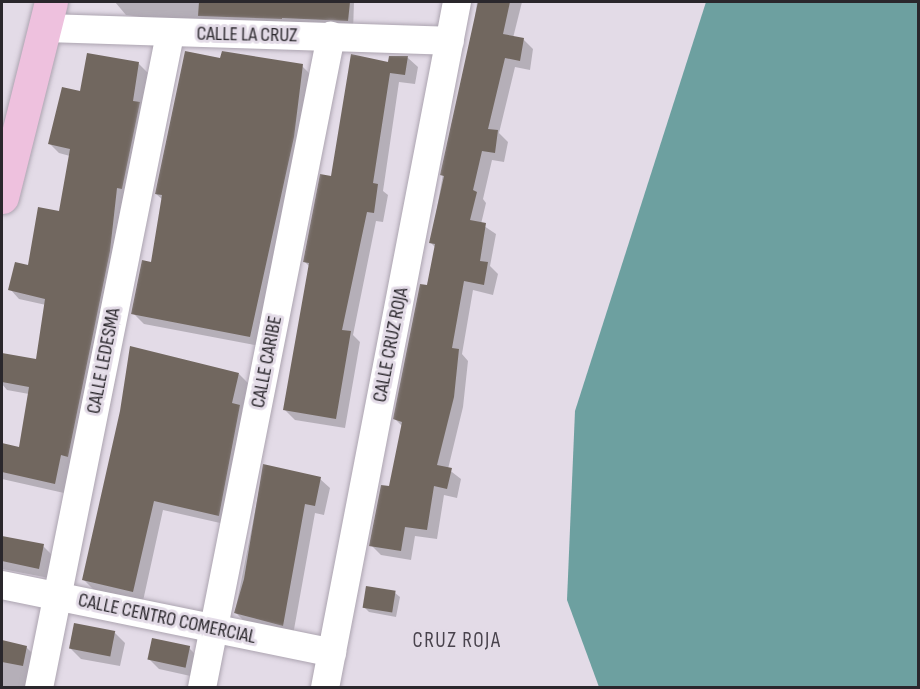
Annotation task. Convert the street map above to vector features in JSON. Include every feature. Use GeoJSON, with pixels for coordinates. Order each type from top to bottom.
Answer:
{"type":"FeatureCollection","features":[{"type":"Feature","properties":{"kind":"main road"},"geometry":{"type":"LineString","coordinates":[[2,197],[47,15]]}},
{"type":"Feature","properties":{"kind":"street","name":"CALLE CRUZ ROJA"},"geometry":{"type":"LineString","coordinates":[[325,687],[457,2]]}},
{"type":"Feature","properties":{"kind":"street","name":"CALLE LA CRUZ"},"geometry":{"type":"LineString","coordinates":[[47,15],[170,34],[331,36],[450,41]]}},
{"type":"Feature","properties":{"kind":"street","name":"CALLE LEDESMA"},"geometry":{"type":"LineString","coordinates":[[39,687],[170,34]]}},
{"type":"Feature","properties":{"kind":"street","name":"CALLE CARIBE"},"geometry":{"type":"LineString","coordinates":[[202,687],[331,36]]}},
{"type":"Feature","properties":{"kind":"street","name":"CALLE CENTRO COMERCIAL"},"geometry":{"type":"LineString","coordinates":[[2,585],[332,653]]}},
{"type":"Feature","properties":{"kind":"shaded area"},"geometry":{"type":"Polygon","coordinates":[[[706,2],[918,2],[918,687],[599,687],[567,600],[575,411],[706,2]]]}},
{"type":"Feature","properties":{"kind":"building"},"geometry":{"type":"Polygon","coordinates":[[[199,2],[350,2],[348,21],[198,16],[199,2]]]}},
{"type":"Feature","properties":{"kind":"building"},"geometry":{"type":"Polygon","coordinates":[[[478,2],[510,2],[503,34],[524,38],[520,61],[505,58],[488,129],[498,130],[495,153],[482,151],[473,190],[477,192],[470,220],[486,223],[480,261],[488,262],[484,285],[464,281],[452,348],[459,349],[454,397],[437,465],[452,468],[447,489],[434,486],[427,530],[405,527],[401,551],[369,546],[381,485],[389,486],[402,422],[393,419],[420,284],[427,285],[435,244],[429,243],[444,176],[440,175],[478,2]]]}},
{"type":"Feature","properties":{"kind":"building"},"geometry":{"type":"Polygon","coordinates":[[[185,51],[220,58],[222,51],[303,64],[294,137],[250,337],[131,314],[142,260],[151,262],[162,195],[155,194],[185,51]]]}},
{"type":"Feature","properties":{"kind":"building"},"geometry":{"type":"Polygon","coordinates":[[[87,53],[139,62],[133,101],[140,102],[122,189],[117,188],[110,251],[68,457],[61,455],[55,484],[2,472],[2,443],[19,447],[29,387],[2,382],[2,353],[36,359],[45,299],[8,290],[15,262],[28,265],[38,207],[59,211],[70,149],[48,144],[62,87],[80,91],[87,53]]]}},
{"type":"Feature","properties":{"kind":"building"},"geometry":{"type":"Polygon","coordinates":[[[351,54],[388,62],[389,56],[408,56],[405,75],[390,73],[373,183],[378,184],[374,213],[367,212],[342,330],[351,331],[336,419],[283,410],[309,263],[303,262],[320,174],[331,176],[351,54]]]}},
{"type":"Feature","properties":{"kind":"building"},"geometry":{"type":"Polygon","coordinates":[[[130,346],[239,373],[232,403],[240,405],[219,516],[154,501],[133,592],[82,580],[120,411],[130,346]]]}},
{"type":"Feature","properties":{"kind":"building"},"geometry":{"type":"Polygon","coordinates":[[[263,464],[321,477],[315,506],[305,504],[283,626],[234,613],[244,579],[263,464]]]}},
{"type":"Feature","properties":{"kind":"building"},"geometry":{"type":"Polygon","coordinates":[[[2,536],[44,544],[39,569],[2,561],[2,536]]]}},
{"type":"Feature","properties":{"kind":"building"},"geometry":{"type":"Polygon","coordinates":[[[366,586],[396,591],[392,612],[363,608],[366,586]]]}},
{"type":"Feature","properties":{"kind":"building"},"geometry":{"type":"Polygon","coordinates":[[[74,623],[115,631],[110,657],[69,649],[74,623]]]}},
{"type":"Feature","properties":{"kind":"building"},"geometry":{"type":"Polygon","coordinates":[[[152,638],[190,646],[186,668],[147,660],[152,638]]]}},
{"type":"Feature","properties":{"kind":"building"},"geometry":{"type":"Polygon","coordinates":[[[2,640],[27,646],[23,666],[2,662],[2,640]]]}},
{"type":"Feature","properties":{"kind":"district","name":"CRUZ ROJA"},"geometry":{"type":"Point","coordinates":[457,641]}}]}
